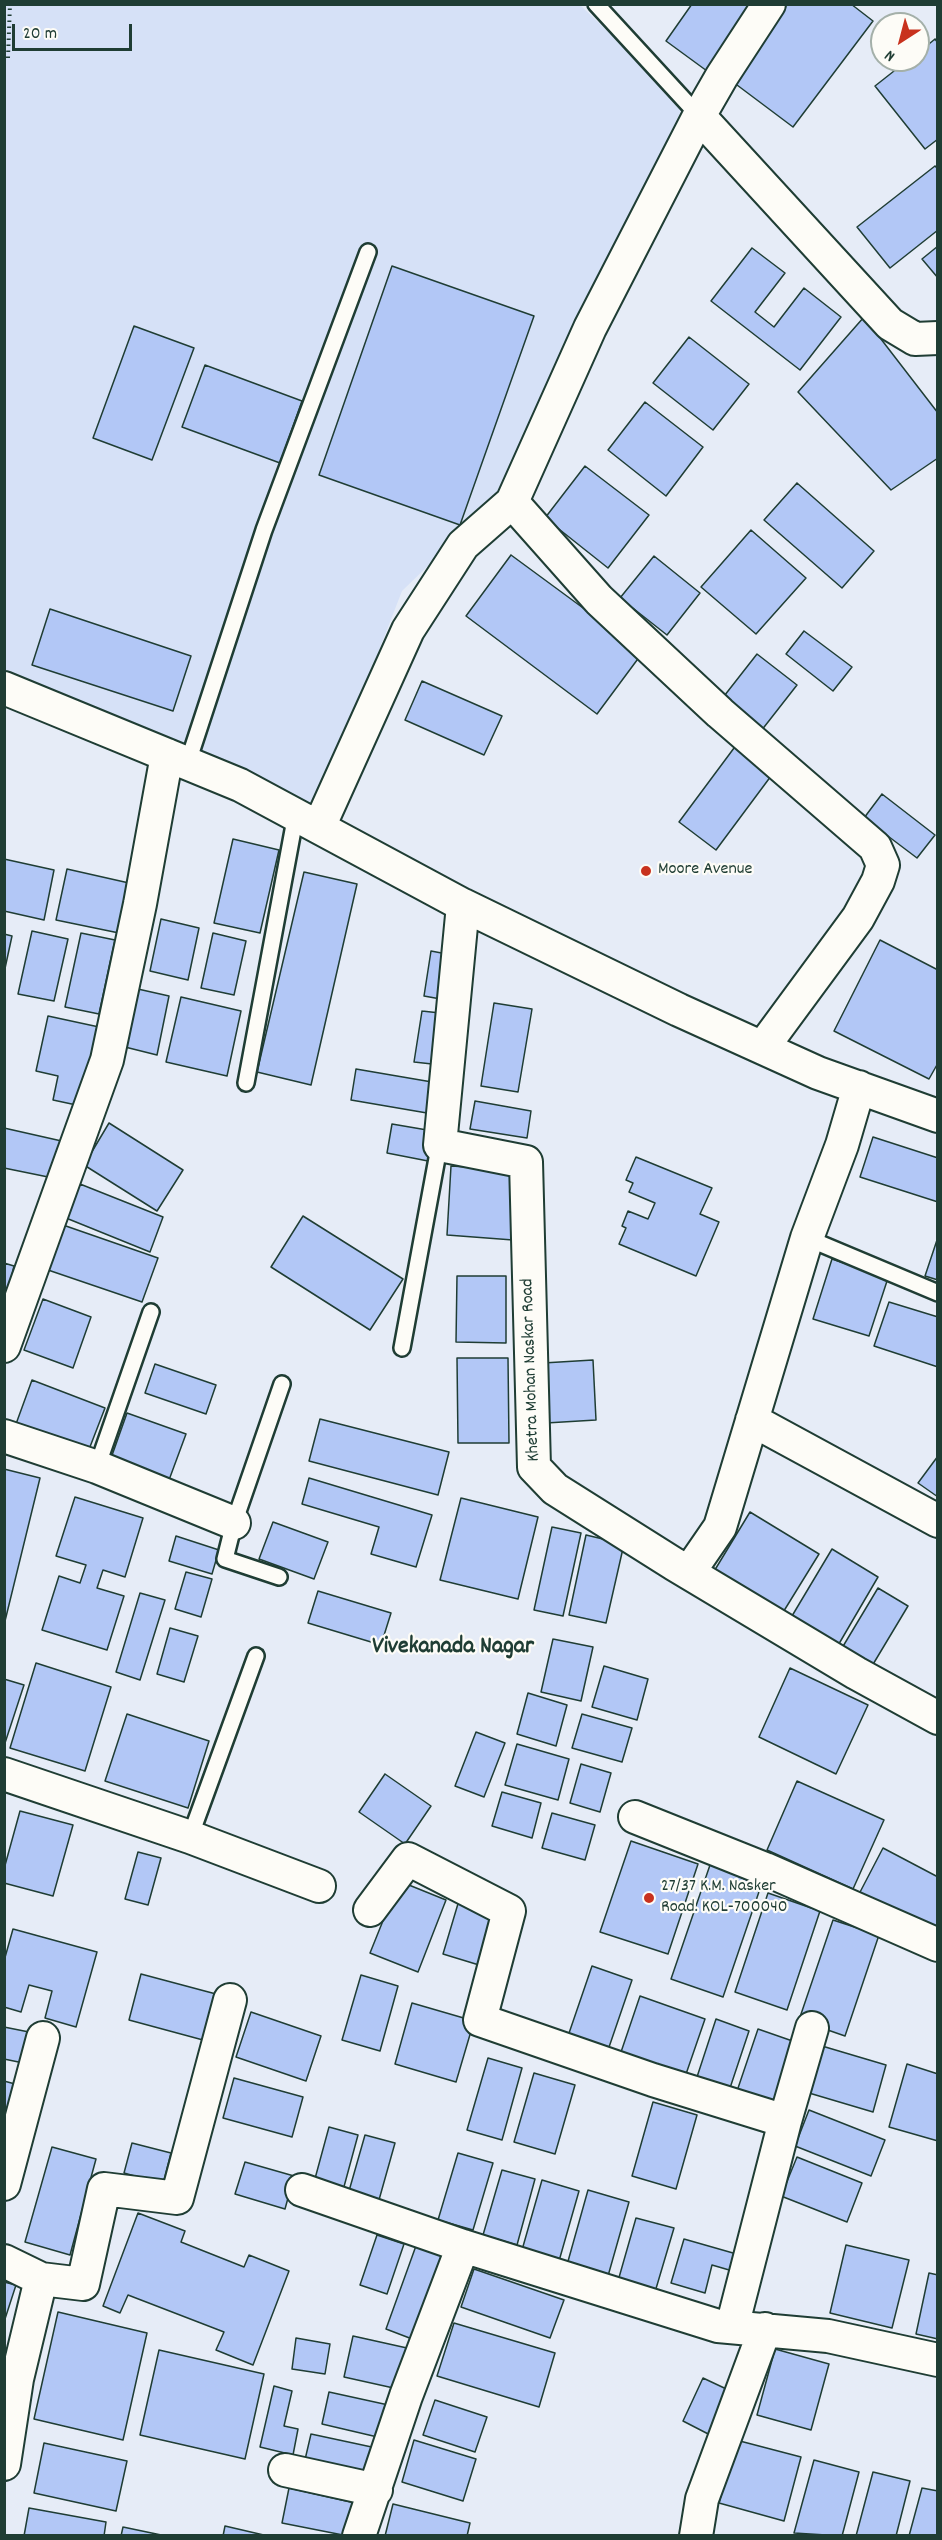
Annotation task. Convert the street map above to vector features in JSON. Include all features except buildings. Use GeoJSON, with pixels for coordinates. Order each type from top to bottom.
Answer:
{"type":"FeatureCollection","features":[{"type":"Feature","properties":{"kind":"street"},"geometry":{"type":"LineString","coordinates":[[308,821],[408,630],[463,545],[512,502],[590,328],[699,116],[769,4]]}},
{"type":"Feature","properties":{"kind":"street"},"geometry":{"type":"LineString","coordinates":[[699,116],[890,324],[915,339],[938,338]]}},
{"type":"Feature","properties":{"kind":"street"},"geometry":{"type":"LineString","coordinates":[[512,502],[599,600],[720,713],[875,847],[883,866],[878,881],[858,918],[763,1047]]}},
{"type":"Feature","properties":{"kind":"street"},"geometry":{"type":"LineString","coordinates":[[4,688],[240,784],[463,905],[679,1010],[818,1073],[938,1116]]}},
{"type":"Feature","properties":{"kind":"street"},"geometry":{"type":"LineString","coordinates":[[4,1346],[107,1060],[140,904],[178,758]]}},
{"type":"Feature","properties":{"kind":"street"},"geometry":{"type":"LineString","coordinates":[[441,1137],[463,905]]}},
{"type":"Feature","properties":{"kind":"street"},"geometry":{"type":"LineString","coordinates":[[689,1572],[720,1527],[807,1238],[842,1145],[859,1087]]}},
{"type":"Feature","properties":{"kind":"street","name":"Khetra Mohan Naskar Road"},"geometry":{"type":"LineString","coordinates":[[441,1137],[440,1145],[525,1162],[534,1467],[555,1489],[856,1673],[938,1718]]}},
{"type":"Feature","properties":{"kind":"street"},"geometry":{"type":"LineString","coordinates":[[752,1420],[938,1521]]}},
{"type":"Feature","properties":{"kind":"street"},"geometry":{"type":"LineString","coordinates":[[4,1436],[97,1467],[234,1523]]}},
{"type":"Feature","properties":{"kind":"street"},"geometry":{"type":"LineString","coordinates":[[4,1774],[190,1837],[320,1886]]}},
{"type":"Feature","properties":{"kind":"street"},"geometry":{"type":"LineString","coordinates":[[635,1817],[765,1869],[938,1945]]}},
{"type":"Feature","properties":{"kind":"street"},"geometry":{"type":"LineString","coordinates":[[370,1910],[408,1859],[509,1911],[480,2020],[653,2080],[784,2121]]}},
{"type":"Feature","properties":{"kind":"street"},"geometry":{"type":"LineString","coordinates":[[4,2260],[41,2279],[83,2284],[104,2189],[177,2198],[231,2000]]}},
{"type":"Feature","properties":{"kind":"street"},"geometry":{"type":"LineString","coordinates":[[732,2327],[784,2121],[812,2028]]}},
{"type":"Feature","properties":{"kind":"street"},"geometry":{"type":"LineString","coordinates":[[4,2184],[43,2038]]}},
{"type":"Feature","properties":{"kind":"street"},"geometry":{"type":"LineString","coordinates":[[302,2190],[463,2246],[718,2326],[828,2336],[938,2360]]}},
{"type":"Feature","properties":{"kind":"street"},"geometry":{"type":"LineString","coordinates":[[359,2535],[406,2396],[463,2246]]}},
{"type":"Feature","properties":{"kind":"street"},"geometry":{"type":"LineString","coordinates":[[4,2464],[11,2377],[41,2279]]}},
{"type":"Feature","properties":{"kind":"street"},"geometry":{"type":"LineString","coordinates":[[699,2535],[702,2499],[765,2329]]}},
{"type":"Feature","properties":{"kind":"street"},"geometry":{"type":"LineString","coordinates":[[285,2470],[376,2490]]}},
{"type":"Feature","properties":{"kind":"lane"},"geometry":{"type":"LineString","coordinates":[[596,4],[699,116]]}},
{"type":"Feature","properties":{"kind":"lane"},"geometry":{"type":"LineString","coordinates":[[178,758],[368,252]]}},
{"type":"Feature","properties":{"kind":"lane"},"geometry":{"type":"LineString","coordinates":[[246,1083],[308,821]]}},
{"type":"Feature","properties":{"kind":"lane"},"geometry":{"type":"LineString","coordinates":[[402,1348],[441,1137]]}},
{"type":"Feature","properties":{"kind":"lane"},"geometry":{"type":"LineString","coordinates":[[807,1238],[938,1293]]}},
{"type":"Feature","properties":{"kind":"lane"},"geometry":{"type":"LineString","coordinates":[[97,1467],[151,1312]]}},
{"type":"Feature","properties":{"kind":"lane"},"geometry":{"type":"LineString","coordinates":[[279,1577],[225,1559],[234,1523],[282,1384]]}},
{"type":"Feature","properties":{"kind":"lane"},"geometry":{"type":"LineString","coordinates":[[190,1837],[255,1656]]}},
{"type":"Feature","properties":{"kind":"path"},"geometry":{"type":"LineString","coordinates":[[8,58],[10,4]]}},
{"type":"Feature","properties":{"kind":"shaded area"},"geometry":{"type":"Polygon","coordinates":[[[4,5],[580,5],[684,104],[501,495],[402,591],[315,815],[5,678],[4,5]]]}},
{"type":"Feature","properties":{"kind":"place","name":"Moore Avenue"},"geometry":{"type":"Point","coordinates":[646,871]}},
{"type":"Feature","properties":{"kind":"place","name":"27/37 K.M. Nasker Road. KOL-700040"},"geometry":{"type":"Point","coordinates":[649,1898]}},
{"type":"Feature","properties":{"kind":"district","name":"Vivekanada Nagar"},"geometry":{"type":"Point","coordinates":[453,1649]}}]}
